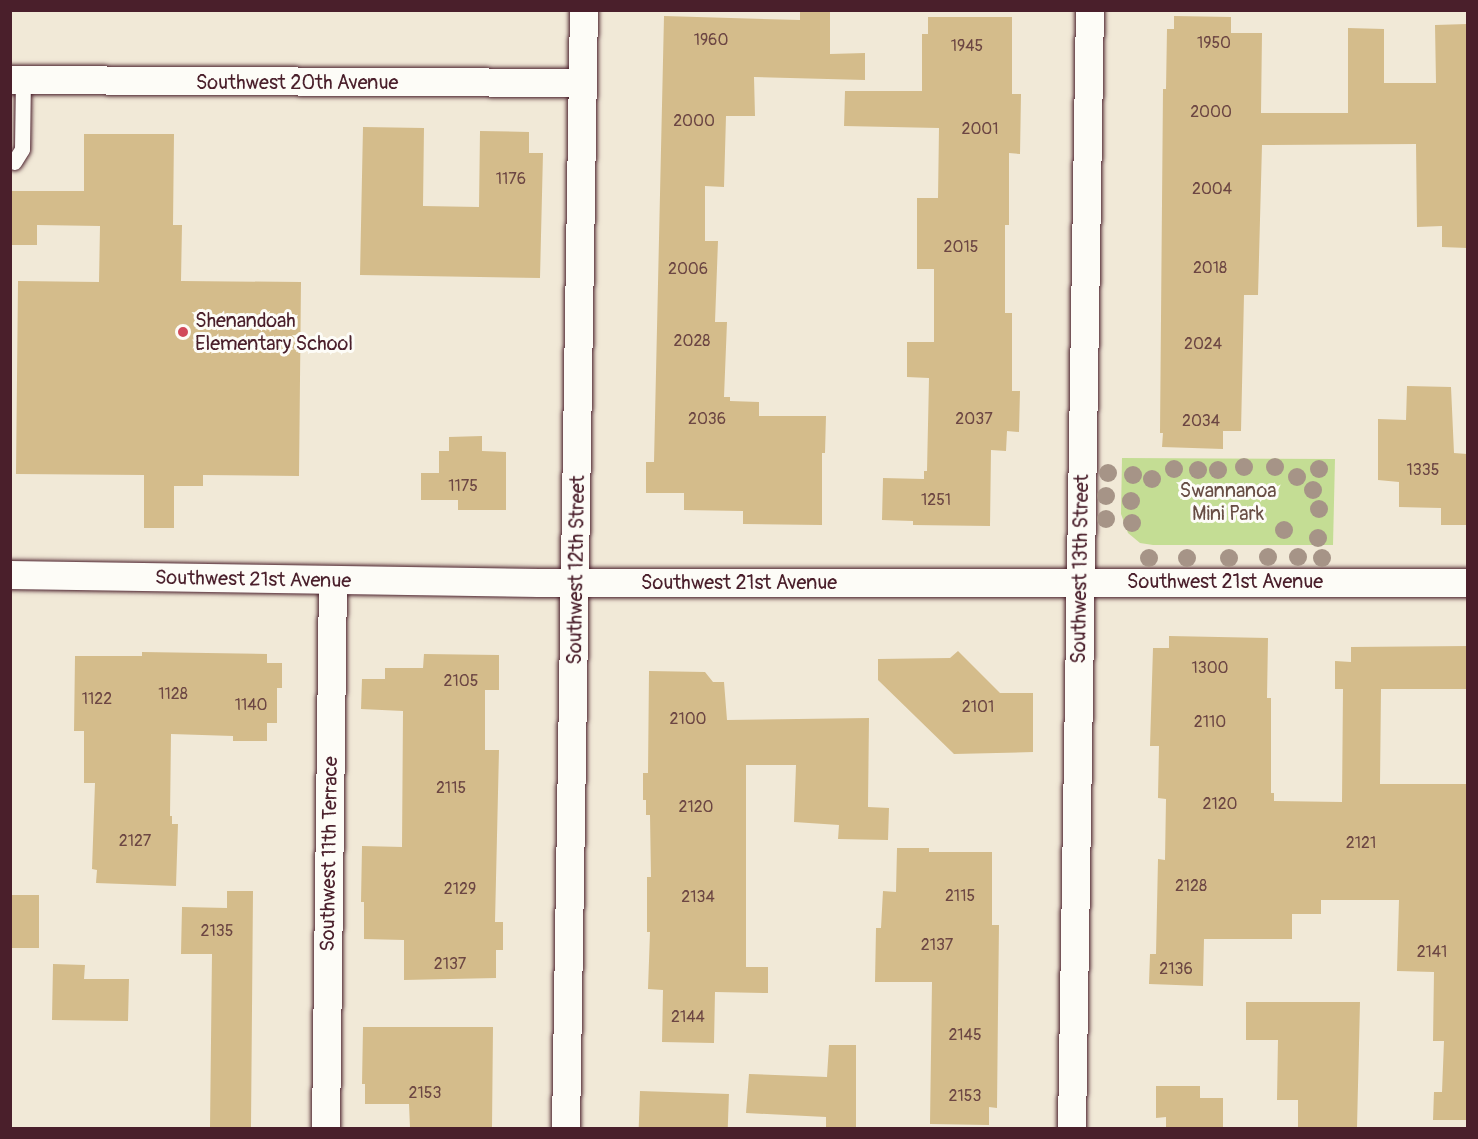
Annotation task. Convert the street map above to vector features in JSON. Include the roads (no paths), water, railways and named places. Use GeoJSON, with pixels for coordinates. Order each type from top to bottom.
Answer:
{"type":"FeatureCollection","features":[{"type":"Feature","properties":{"kind":"street","name":"Southwest 12th Street"},"geometry":{"type":"LineString","coordinates":[[566,1128],[584,10]]}},
{"type":"Feature","properties":{"kind":"street","name":"Southwest 13th Street"},"geometry":{"type":"LineString","coordinates":[[1072,1128],[1090,10]]}},
{"type":"Feature","properties":{"kind":"street","name":"Southwest 20th Avenue"},"geometry":{"type":"LineString","coordinates":[[17,80],[583,83]]}},
{"type":"Feature","properties":{"kind":"street","name":"Southwest 21st Avenue"},"geometry":{"type":"LineString","coordinates":[[10,575],[576,582],[1467,583]]}},
{"type":"Feature","properties":{"kind":"street","name":"Southwest 11th Terrace"},"geometry":{"type":"LineString","coordinates":[[326,1128],[333,580]]}},
{"type":"Feature","properties":{"kind":"lane"},"geometry":{"type":"LineString","coordinates":[[14,162],[22,149],[17,80]]}},
{"type":"Feature","properties":{"kind":"place","name":"Shenandoah Elementary School"},"geometry":{"type":"Point","coordinates":[183,332]}},
{"type":"Feature","properties":{"kind":"park label","name":"Swannanoa Mini Park"},"geometry":{"type":"Point","coordinates":[1228,502]}}]}
